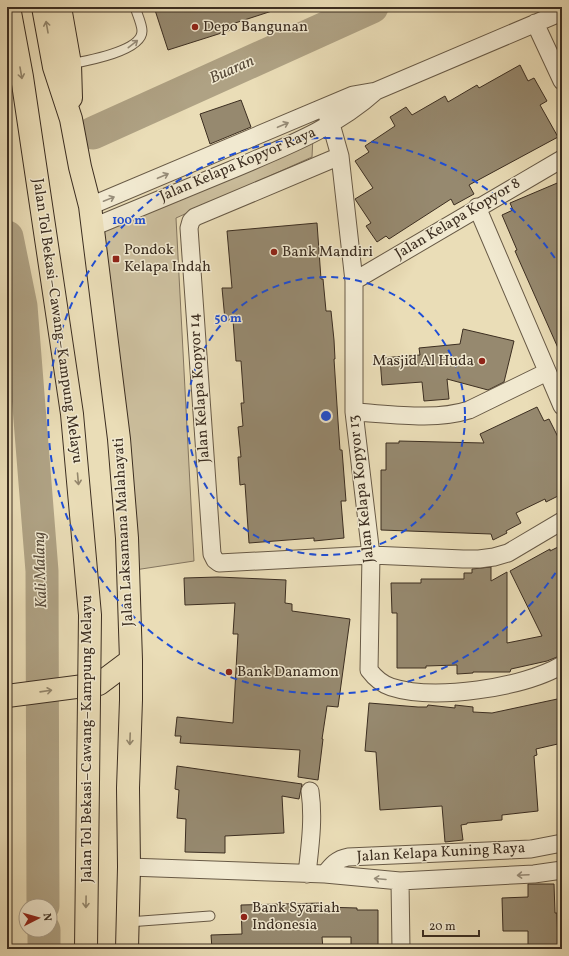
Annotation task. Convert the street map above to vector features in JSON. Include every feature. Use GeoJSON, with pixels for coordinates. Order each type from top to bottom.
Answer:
{"type":"FeatureCollection","features":[{"type":"Feature","properties":{"kind":"main road","name":"Jalan Tol Bekasi–Cawang–Kampung Melayu"},"geometry":{"type":"LineString","coordinates":[[9,7],[22,78],[72,414],[90,615],[86,949]]}},
{"type":"Feature","properties":{"kind":"main road","name":"Jalan Laksamana Malahayati"},"geometry":{"type":"LineString","coordinates":[[56,7],[70,64],[71,119]]}},
{"type":"Feature","properties":{"kind":"main road","name":"Jalan Laksamana Malahayati"},"geometry":{"type":"LineString","coordinates":[[56,7],[54,67],[71,119],[80,167],[92,217],[120,439],[127,538],[132,700],[128,788],[129,867],[127,949]]}},
{"type":"Feature","properties":{"kind":"main road"},"geometry":{"type":"LineString","coordinates":[[7,696],[96,684],[131,660]]}},
{"type":"Feature","properties":{"kind":"main road"},"geometry":{"type":"LineString","coordinates":[[96,684],[132,700]]}},
{"type":"Feature","properties":{"kind":"street","name":"Jalan Kelapa Kopyor Raya"},"geometry":{"type":"LineString","coordinates":[[92,217],[324,108],[354,95],[376,91],[562,12]]}},
{"type":"Feature","properties":{"kind":"street"},"geometry":{"type":"LineString","coordinates":[[535,23],[562,81]]}},
{"type":"Feature","properties":{"kind":"street","name":"Jalan Kelapa Kopyor Raya"},"geometry":{"type":"LineString","coordinates":[[92,217],[292,144],[332,124],[360,106],[376,91]]}},
{"type":"Feature","properties":{"kind":"street","name":"Jalan Kelapa Kopyor 13"},"geometry":{"type":"LineString","coordinates":[[324,108],[332,124],[340,156],[354,281],[354,412],[371,554],[369,670],[377,680],[390,687],[425,694],[453,692],[521,682],[541,676],[562,665]]}},
{"type":"Feature","properties":{"kind":"street","name":"Jalan Kelapa Kopyor 14"},"geometry":{"type":"LineString","coordinates":[[340,156],[195,217],[189,228],[212,554],[215,560],[219,563],[371,554]]}},
{"type":"Feature","properties":{"kind":"street","name":"Jalan Kelapa Kopyor 8"},"geometry":{"type":"LineString","coordinates":[[354,281],[562,158]]}},
{"type":"Feature","properties":{"kind":"street"},"geometry":{"type":"LineString","coordinates":[[477,207],[562,406]]}},
{"type":"Feature","properties":{"kind":"street"},"geometry":{"type":"LineString","coordinates":[[354,412],[423,415],[456,414],[469,410],[547,372]]}},
{"type":"Feature","properties":{"kind":"street"},"geometry":{"type":"LineString","coordinates":[[371,554],[462,560],[494,557],[508,553],[562,521]]}},
{"type":"Feature","properties":{"kind":"street"},"geometry":{"type":"LineString","coordinates":[[307,874],[312,826],[312,804],[310,791]]}},
{"type":"Feature","properties":{"kind":"street","name":"Jalan Kelapa Kuning Raya"},"geometry":{"type":"LineString","coordinates":[[325,874],[333,863],[348,857],[531,849],[562,843]]}},
{"type":"Feature","properties":{"kind":"street","name":"Jalan Kelapa Kuning Raya"},"geometry":{"type":"LineString","coordinates":[[129,867],[325,874],[400,881],[534,874],[562,870]]}},
{"type":"Feature","properties":{"kind":"street"},"geometry":{"type":"LineString","coordinates":[[400,881],[401,949]]}},
{"type":"Feature","properties":{"kind":"lane"},"geometry":{"type":"LineString","coordinates":[[70,64],[98,58],[127,48],[139,40],[142,31],[135,7]]}},
{"type":"Feature","properties":{"kind":"lane"},"geometry":{"type":"LineString","coordinates":[[128,922],[210,916]]}},
{"type":"Feature","properties":{"kind":"shaded area"},"geometry":{"type":"Polygon","coordinates":[[[313,136],[312,157],[176,218],[194,561],[128,571],[93,227],[313,136]]]}},
{"type":"Feature","properties":{"kind":"building","name":"Depo Bangunan"},"geometry":{"type":"Polygon","coordinates":[[[154,7],[274,7],[275,10],[229,25],[231,30],[168,50],[154,7]]]}},
{"type":"Feature","properties":{"kind":"building"},"geometry":{"type":"Polygon","coordinates":[[[520,65],[528,81],[534,78],[547,101],[540,105],[558,137],[469,185],[474,194],[454,205],[451,199],[389,239],[386,236],[377,242],[366,226],[371,223],[355,199],[373,188],[355,161],[369,152],[365,146],[395,126],[390,117],[406,107],[412,115],[445,96],[448,102],[477,85],[479,88],[520,65]]]}},
{"type":"Feature","properties":{"kind":"building"},"geometry":{"type":"Polygon","coordinates":[[[241,100],[251,127],[210,144],[200,114],[241,100]]]}},
{"type":"Feature","properties":{"kind":"building"},"geometry":{"type":"Polygon","coordinates":[[[562,181],[562,357],[515,251],[517,250],[502,215],[513,210],[510,203],[562,181]]]}},
{"type":"Feature","properties":{"kind":"building"},"geometry":{"type":"Polygon","coordinates":[[[317,223],[321,279],[323,279],[326,311],[331,311],[334,340],[340,450],[342,450],[346,501],[341,501],[344,538],[314,541],[314,538],[249,543],[245,484],[240,485],[238,457],[241,457],[238,427],[243,426],[241,403],[244,403],[241,361],[236,361],[233,320],[225,320],[222,288],[232,288],[227,231],[317,223]]]}},
{"type":"Feature","properties":{"kind":"building"},"geometry":{"type":"Polygon","coordinates":[[[463,329],[514,341],[504,382],[488,390],[447,379],[449,399],[424,401],[422,382],[382,385],[380,358],[420,355],[419,348],[460,344],[463,329]]]}},
{"type":"Feature","properties":{"kind":"building"},"geometry":{"type":"Polygon","coordinates":[[[537,407],[544,421],[549,419],[562,445],[562,494],[546,502],[545,499],[516,513],[521,523],[506,531],[507,533],[493,540],[491,534],[381,530],[381,470],[386,470],[386,443],[399,443],[399,441],[484,443],[480,434],[537,407]]]}},
{"type":"Feature","properties":{"kind":"building"},"geometry":{"type":"Polygon","coordinates":[[[562,545],[562,655],[547,661],[511,669],[510,672],[473,672],[457,674],[457,665],[426,666],[426,668],[397,668],[397,613],[392,613],[391,583],[421,583],[421,579],[464,579],[464,573],[472,573],[472,569],[491,567],[491,581],[507,572],[507,643],[542,636],[510,571],[550,549],[550,551],[562,545]]]}},
{"type":"Feature","properties":{"kind":"building"},"geometry":{"type":"Polygon","coordinates":[[[218,577],[286,580],[285,603],[292,604],[292,611],[350,619],[338,707],[327,706],[318,780],[298,777],[300,750],[180,743],[181,736],[175,736],[177,717],[233,723],[238,634],[233,634],[235,603],[185,605],[184,578],[218,577]]]}},
{"type":"Feature","properties":{"kind":"building"},"geometry":{"type":"Polygon","coordinates":[[[562,698],[562,743],[536,749],[537,755],[534,756],[538,811],[502,815],[502,820],[467,823],[461,825],[463,840],[445,842],[442,806],[380,810],[376,752],[365,751],[369,703],[418,707],[427,707],[428,705],[455,708],[455,705],[473,707],[473,712],[492,713],[562,698]]]}},
{"type":"Feature","properties":{"kind":"building"},"geometry":{"type":"Polygon","coordinates":[[[177,766],[302,784],[299,799],[282,796],[284,833],[225,836],[225,853],[185,852],[186,819],[177,818],[179,790],[175,789],[177,766]]]}},
{"type":"Feature","properties":{"kind":"building"},"geometry":{"type":"Polygon","coordinates":[[[528,884],[554,884],[555,913],[557,913],[558,949],[528,949],[528,931],[503,931],[502,898],[528,897],[528,884]]]}},
{"type":"Feature","properties":{"kind":"building"},"geometry":{"type":"Polygon","coordinates":[[[322,903],[322,907],[378,910],[378,949],[351,949],[351,937],[322,937],[323,949],[212,949],[211,935],[242,934],[241,905],[322,903]]]}},
{"type":"Feature","properties":{"kind":"waterway","name":"Buaran"},"geometry":{"type":"LineString","coordinates":[[93,133],[372,7]]}},
{"type":"Feature","properties":{"kind":"waterway","name":"Kali Malang"},"geometry":{"type":"LineString","coordinates":[[7,237],[21,306],[42,571],[43,898]]}},
{"type":"Feature","properties":{"kind":"waterway","name":"Kali Malang"},"geometry":{"type":"LineString","coordinates":[[44,938],[44,949]]}},
{"type":"Feature","properties":{"kind":"place","name":"Depo Bangunan"},"geometry":{"type":"Point","coordinates":[195,27]}},
{"type":"Feature","properties":{"kind":"place","name":"Bank Mandiri"},"geometry":{"type":"Point","coordinates":[274,252]}},
{"type":"Feature","properties":{"kind":"place","name":"Pondok Kelapa Indah"},"geometry":{"type":"Point","coordinates":[116,259]}},
{"type":"Feature","properties":{"kind":"place","name":"Masjid Al Huda"},"geometry":{"type":"Point","coordinates":[482,361]}},
{"type":"Feature","properties":{"kind":"place","name":"Bank Danamon"},"geometry":{"type":"Point","coordinates":[229,672]}},
{"type":"Feature","properties":{"kind":"place","name":"Bank Syariah Indonesia"},"geometry":{"type":"Point","coordinates":[244,917]}}]}
